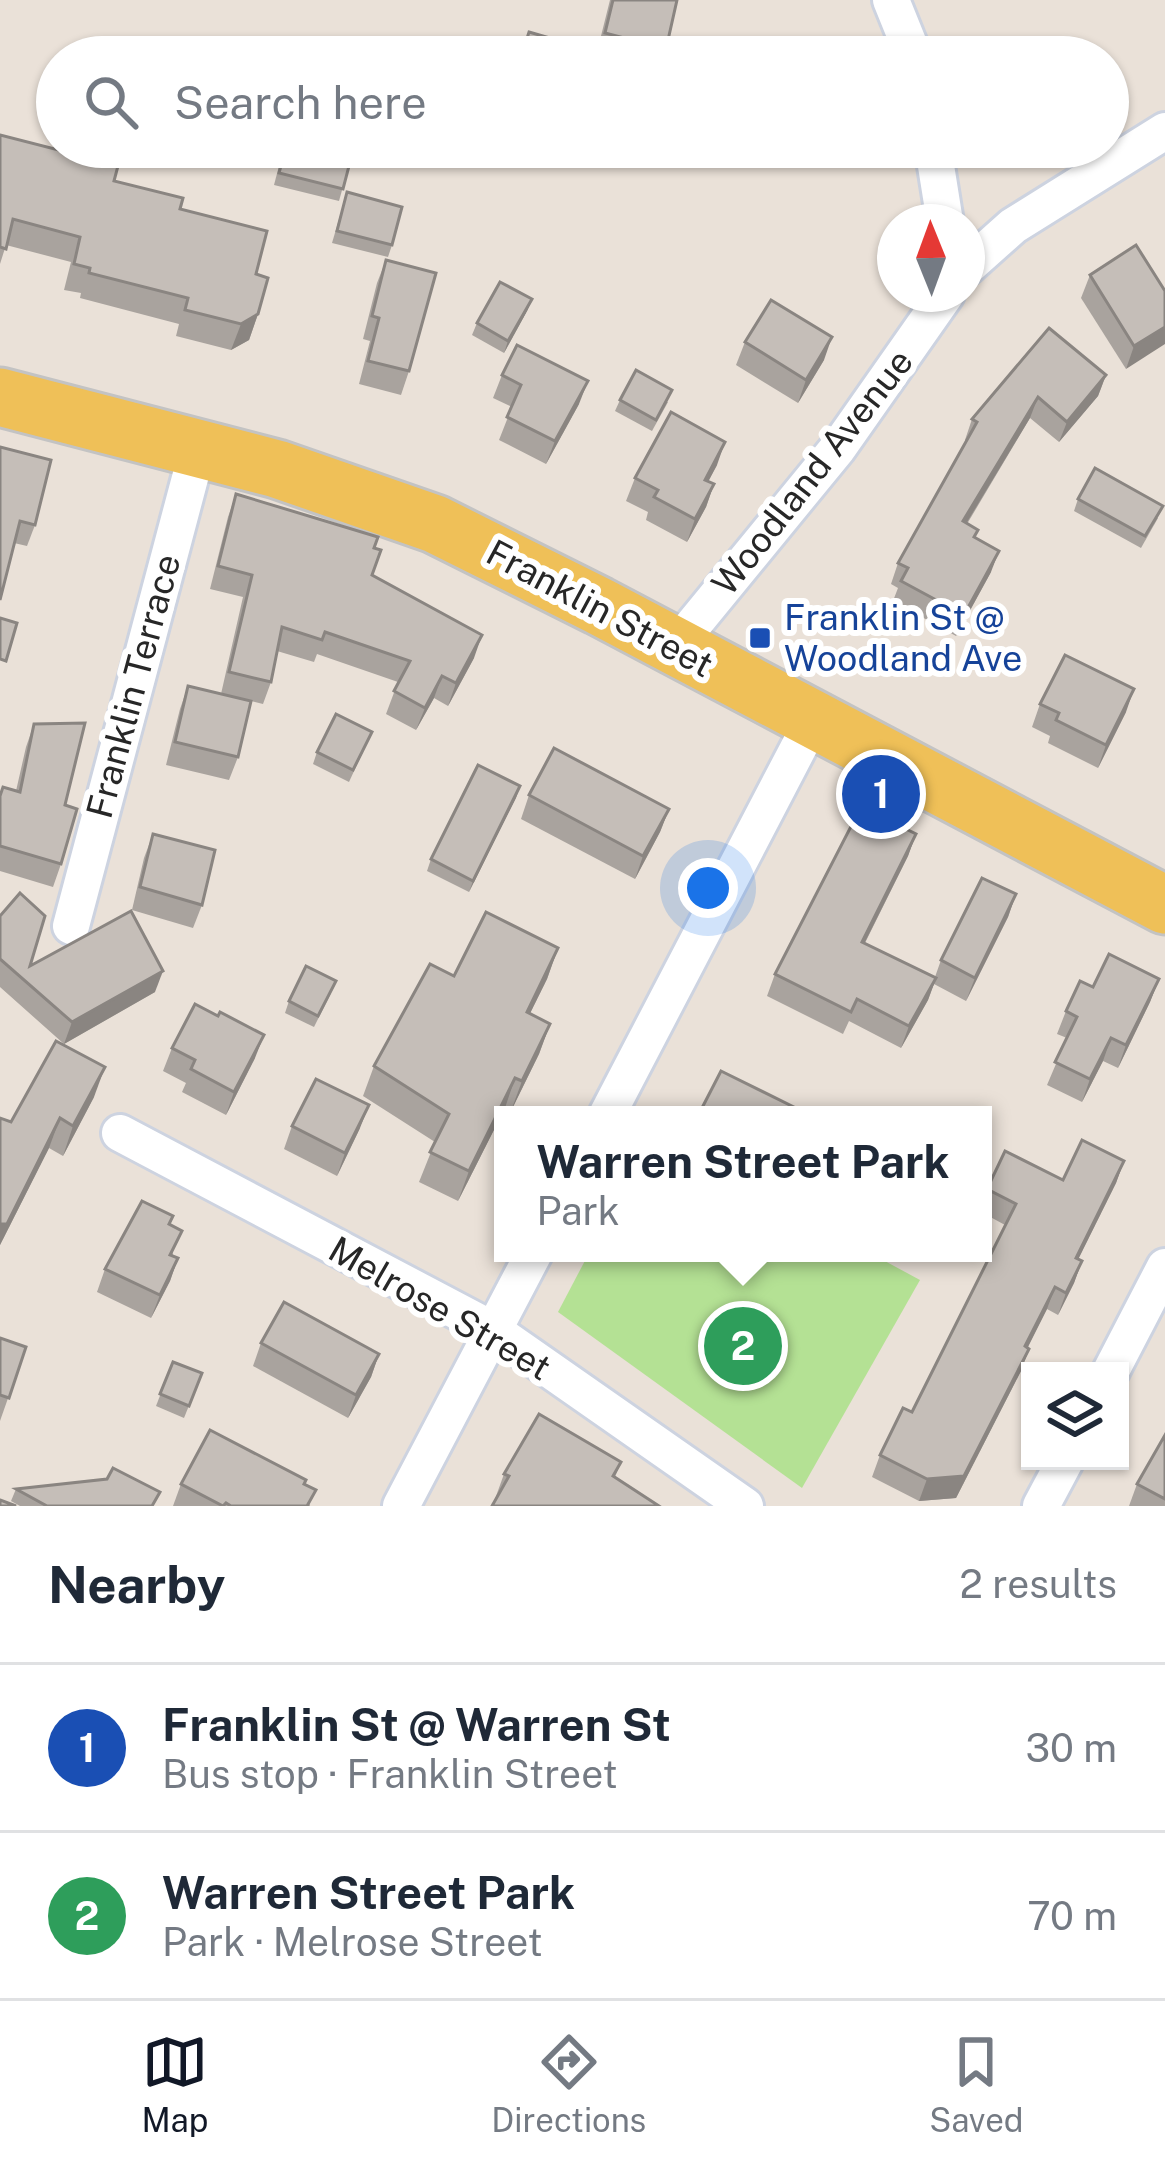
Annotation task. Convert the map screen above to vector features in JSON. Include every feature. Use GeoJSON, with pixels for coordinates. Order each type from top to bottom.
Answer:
{"type":"FeatureCollection","features":[{"type":"Feature","properties":{"kind":"main road","name":"Franklin Street"},"geometry":{"type":"LineString","coordinates":[[0,397],[350,492],[435,524],[1165,905]]}},
{"type":"Feature","properties":{"kind":"street"},"geometry":{"type":"LineString","coordinates":[[891,0],[906,36]]}},
{"type":"Feature","properties":{"kind":"street"},"geometry":{"type":"LineString","coordinates":[[1129,154],[1165,131]]}},
{"type":"Feature","properties":{"kind":"street"},"geometry":{"type":"LineString","coordinates":[[936,168],[942,204]]}},
{"type":"Feature","properties":{"kind":"street"},"geometry":{"type":"LineString","coordinates":[[985,251],[1013,226],[1106,168]]}},
{"type":"Feature","properties":{"kind":"street","name":"Woodland Avenue"},"geometry":{"type":"LineString","coordinates":[[675,647],[838,448],[933,312]]}},
{"type":"Feature","properties":{"kind":"street","name":"Franklin Terrace"},"geometry":{"type":"LineString","coordinates":[[71,926],[198,448]]}},
{"type":"Feature","properties":{"kind":"street"},"geometry":{"type":"LineString","coordinates":[[612,1106],[813,720]]}},
{"type":"Feature","properties":{"kind":"street","name":"Melrose Street"},"geometry":{"type":"LineString","coordinates":[[120,1132],[493,1330],[745,1506]]}},
{"type":"Feature","properties":{"kind":"street"},"geometry":{"type":"LineString","coordinates":[[401,1506],[529,1262]]}},
{"type":"Feature","properties":{"kind":"street"},"geometry":{"type":"LineString","coordinates":[[1116,1362],[1165,1267]]}},
{"type":"Feature","properties":{"kind":"street"},"geometry":{"type":"LineString","coordinates":[[1041,1506],[1060,1470]]}},
{"type":"Feature","properties":{"kind":"green space"},"geometry":{"type":"Polygon","coordinates":[[[584,1262],[887,1262],[920,1280],[802,1488],[558,1312],[584,1262]]]}},
{"type":"Feature","properties":{"kind":"building"},"geometry":{"type":"Polygon","coordinates":[[[613,0],[677,0],[669,36],[605,33],[613,0]]]}},
{"type":"Feature","properties":{"kind":"building"},"geometry":{"type":"Polygon","coordinates":[[[0,135],[36,144],[36,168],[117,168],[114,181],[183,198],[180,209],[267,231],[256,274],[268,278],[258,314],[241,324],[185,310],[188,298],[89,273],[90,268],[74,264],[80,237],[13,219],[6,249],[0,247],[0,135]]]}},
{"type":"Feature","properties":{"kind":"building"},"geometry":{"type":"Polygon","coordinates":[[[280,168],[348,168],[343,189],[279,173],[280,168]]]}},
{"type":"Feature","properties":{"kind":"building"},"geometry":{"type":"Polygon","coordinates":[[[347,192],[402,207],[392,245],[337,231],[347,192]]]}},
{"type":"Feature","properties":{"kind":"building"},"geometry":{"type":"Polygon","coordinates":[[[1136,245],[1165,291],[1165,327],[1134,346],[1090,275],[1136,245]]]}},
{"type":"Feature","properties":{"kind":"building"},"geometry":{"type":"Polygon","coordinates":[[[386,260],[436,273],[409,371],[368,361],[379,318],[372,316],[386,260]]]}},
{"type":"Feature","properties":{"kind":"building"},"geometry":{"type":"Polygon","coordinates":[[[500,282],[532,299],[508,341],[477,323],[500,282]]]}},
{"type":"Feature","properties":{"kind":"building"},"geometry":{"type":"Polygon","coordinates":[[[771,300],[832,337],[806,380],[745,342],[771,300]]]}},
{"type":"Feature","properties":{"kind":"building"},"geometry":{"type":"Polygon","coordinates":[[[1049,328],[1106,375],[1067,422],[1038,397],[963,521],[978,530],[974,537],[999,551],[964,615],[901,581],[908,568],[898,563],[977,422],[972,419],[1049,328]]]}},
{"type":"Feature","properties":{"kind":"building"},"geometry":{"type":"Polygon","coordinates":[[[517,345],[588,381],[555,441],[507,417],[521,385],[502,375],[517,345]]]}},
{"type":"Feature","properties":{"kind":"building"},"geometry":{"type":"Polygon","coordinates":[[[636,370],[672,390],[656,420],[620,400],[636,370]]]}},
{"type":"Feature","properties":{"kind":"building"},"geometry":{"type":"Polygon","coordinates":[[[671,412],[725,442],[705,480],[714,484],[695,519],[654,497],[658,490],[635,478],[671,412]]]}},
{"type":"Feature","properties":{"kind":"building"},"geometry":{"type":"Polygon","coordinates":[[[0,447],[51,460],[35,525],[20,521],[0,600],[0,447]]]}},
{"type":"Feature","properties":{"kind":"building"},"geometry":{"type":"Polygon","coordinates":[[[1095,468],[1163,506],[1145,536],[1078,499],[1095,468]]]}},
{"type":"Feature","properties":{"kind":"building"},"geometry":{"type":"Polygon","coordinates":[[[236,494],[378,537],[374,548],[381,550],[372,575],[482,635],[456,683],[442,676],[425,708],[394,691],[410,661],[325,632],[322,640],[282,627],[271,682],[229,672],[252,575],[218,566],[236,494]]]}},
{"type":"Feature","properties":{"kind":"building"},"geometry":{"type":"Polygon","coordinates":[[[0,618],[17,623],[6,661],[0,659],[0,618]]]}},
{"type":"Feature","properties":{"kind":"building"},"geometry":{"type":"Polygon","coordinates":[[[1065,655],[1134,689],[1106,745],[1056,720],[1059,713],[1040,704],[1065,655]]]}},
{"type":"Feature","properties":{"kind":"building"},"geometry":{"type":"Polygon","coordinates":[[[188,686],[251,701],[238,757],[175,742],[188,686]]]}},
{"type":"Feature","properties":{"kind":"building"},"geometry":{"type":"Polygon","coordinates":[[[336,714],[372,732],[353,770],[317,752],[336,714]]]}},
{"type":"Feature","properties":{"kind":"building"},"geometry":{"type":"Polygon","coordinates":[[[85,723],[65,805],[77,809],[61,864],[0,846],[0,796],[3,787],[20,792],[34,724],[85,723]]]}},
{"type":"Feature","properties":{"kind":"building"},"geometry":{"type":"Polygon","coordinates":[[[554,748],[669,809],[643,856],[529,795],[554,748]]]}},
{"type":"Feature","properties":{"kind":"building"},"geometry":{"type":"Polygon","coordinates":[[[478,765],[520,786],[473,881],[431,859],[478,765]]]}},
{"type":"Feature","properties":{"kind":"building"},"geometry":{"type":"Polygon","coordinates":[[[861,807],[916,834],[862,942],[936,978],[909,1026],[857,999],[851,1012],[775,974],[861,807]]]}},
{"type":"Feature","properties":{"kind":"building"},"geometry":{"type":"Polygon","coordinates":[[[153,834],[215,850],[202,905],[140,887],[153,834]]]}},
{"type":"Feature","properties":{"kind":"building"},"geometry":{"type":"Polygon","coordinates":[[[982,878],[1016,894],[975,978],[941,960],[982,878]]]}},
{"type":"Feature","properties":{"kind":"building"},"geometry":{"type":"Polygon","coordinates":[[[20,893],[45,916],[30,966],[131,911],[163,971],[72,1022],[0,959],[0,916],[20,893]]]}},
{"type":"Feature","properties":{"kind":"building"},"geometry":{"type":"Polygon","coordinates":[[[486,912],[558,948],[527,1012],[550,1024],[522,1081],[515,1078],[501,1106],[494,1106],[494,1120],[469,1171],[430,1152],[449,1114],[374,1066],[430,964],[454,976],[486,912]]]}},
{"type":"Feature","properties":{"kind":"building"},"geometry":{"type":"Polygon","coordinates":[[[1109,954],[1159,979],[1126,1045],[1111,1038],[1090,1079],[1055,1062],[1077,1017],[1066,1011],[1080,981],[1093,987],[1109,954]]]}},
{"type":"Feature","properties":{"kind":"building"},"geometry":{"type":"Polygon","coordinates":[[[306,966],[336,981],[318,1016],[289,1001],[306,966]]]}},
{"type":"Feature","properties":{"kind":"building"},"geometry":{"type":"Polygon","coordinates":[[[195,1004],[264,1035],[234,1092],[191,1069],[195,1060],[172,1048],[195,1004]]]}},
{"type":"Feature","properties":{"kind":"building"},"geometry":{"type":"Polygon","coordinates":[[[56,1041],[105,1067],[73,1126],[60,1118],[7,1224],[0,1224],[0,1118],[11,1122],[56,1041]]]}},
{"type":"Feature","properties":{"kind":"building"},"geometry":{"type":"Polygon","coordinates":[[[721,1071],[792,1106],[703,1106],[721,1071]]]}},
{"type":"Feature","properties":{"kind":"building"},"geometry":{"type":"Polygon","coordinates":[[[316,1079],[369,1105],[345,1153],[292,1126],[316,1079]]]}},
{"type":"Feature","properties":{"kind":"building"},"geometry":{"type":"Polygon","coordinates":[[[1082,1140],[1124,1161],[1076,1258],[1082,1261],[1066,1293],[1055,1287],[964,1476],[927,1479],[880,1455],[903,1408],[912,1412],[987,1262],[992,1262],[992,1252],[1016,1204],[992,1192],[992,1178],[1005,1151],[1063,1180],[1082,1140]]]}},
{"type":"Feature","properties":{"kind":"building"},"geometry":{"type":"Polygon","coordinates":[[[142,1201],[173,1216],[169,1224],[182,1231],[170,1255],[178,1258],[160,1295],[105,1269],[142,1201]]]}},
{"type":"Feature","properties":{"kind":"building"},"geometry":{"type":"Polygon","coordinates":[[[284,1302],[379,1354],[356,1395],[261,1343],[284,1302]]]}},
{"type":"Feature","properties":{"kind":"building"},"geometry":{"type":"Polygon","coordinates":[[[0,1338],[26,1347],[9,1398],[0,1395],[0,1338]]]}},
{"type":"Feature","properties":{"kind":"building"},"geometry":{"type":"Polygon","coordinates":[[[173,1362],[202,1373],[189,1406],[160,1394],[173,1362]]]}},
{"type":"Feature","properties":{"kind":"building"},"geometry":{"type":"Polygon","coordinates":[[[539,1414],[621,1462],[613,1476],[659,1506],[492,1506],[509,1476],[504,1474],[539,1414]]]}},
{"type":"Feature","properties":{"kind":"building"},"geometry":{"type":"Polygon","coordinates":[[[210,1430],[306,1480],[304,1484],[316,1490],[307,1506],[223,1506],[181,1484],[210,1430]]]}},
{"type":"Feature","properties":{"kind":"building"},"geometry":{"type":"Polygon","coordinates":[[[1165,1435],[1165,1499],[1137,1484],[1165,1435]]]}},
{"type":"Feature","properties":{"kind":"building"},"geometry":{"type":"Polygon","coordinates":[[[113,1468],[160,1492],[152,1506],[47,1506],[16,1489],[107,1479],[113,1468]]]}},
{"type":"Feature","properties":{"kind":"place","name":"Franklin St @ Woodland Ave"},"geometry":{"type":"Point","coordinates":[760,638]}},
{"type":"Feature","properties":{"kind":"place","name":"Franklin St @ Warren St"},"geometry":{"type":"Point","coordinates":[881,794]}},
{"type":"Feature","properties":{"kind":"place","name":"Warren Street Park"},"geometry":{"type":"Point","coordinates":[743,1346]}}]}
